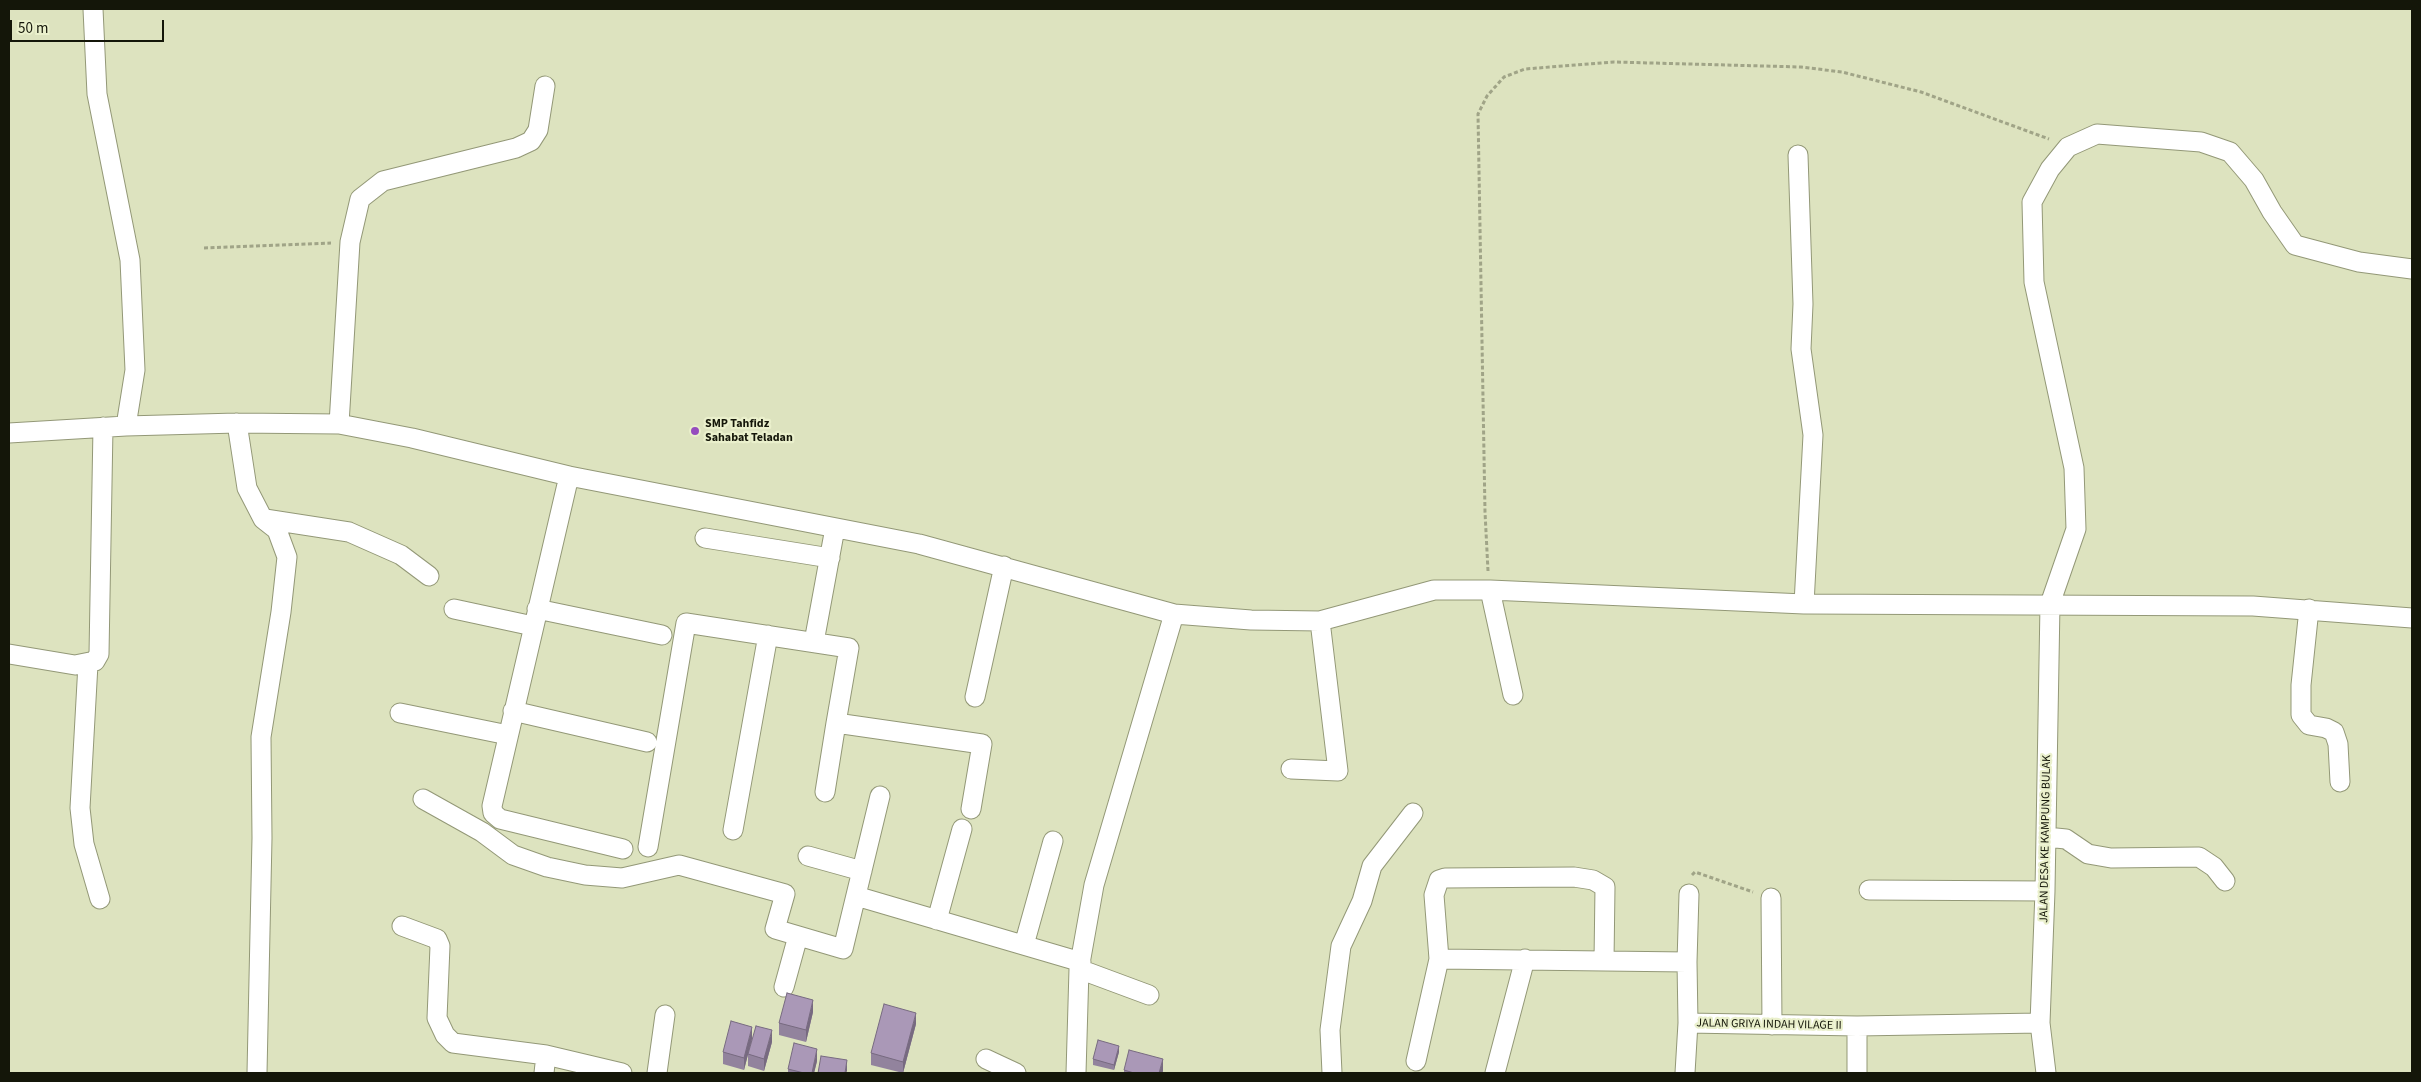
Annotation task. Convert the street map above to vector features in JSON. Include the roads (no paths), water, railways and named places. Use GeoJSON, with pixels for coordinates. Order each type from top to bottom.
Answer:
{"type":"FeatureCollection","features":[{"type":"Feature","properties":{"kind":"street"},"geometry":{"type":"LineString","coordinates":[[92,9],[98,94],[130,260],[135,370],[126,426]]}},
{"type":"Feature","properties":{"kind":"street"},"geometry":{"type":"LineString","coordinates":[[339,424],[350,242],[360,198],[382,181],[516,148],[531,142],[538,130],[545,86]]}},
{"type":"Feature","properties":{"kind":"street","name":"JALAN DESA KE KAMPUNG BULAK"},"geometry":{"type":"LineString","coordinates":[[2046,1073],[2040,1023],[2046,891],[2050,604],[2076,529],[2074,468],[2034,282],[2032,202],[2050,169],[2068,147],[2097,134],[2201,142],[2230,152],[2254,180],[2272,212],[2295,244],[2359,262],[2412,269]]}},
{"type":"Feature","properties":{"kind":"street"},"geometry":{"type":"LineString","coordinates":[[1798,155],[1803,304],[1801,350],[1813,435],[1804,604]]}},
{"type":"Feature","properties":{"kind":"street"},"geometry":{"type":"LineString","coordinates":[[237,423],[247,488],[264,519],[277,530],[282,539],[287,557],[287,568],[260,737],[262,838],[258,1073]]}},
{"type":"Feature","properties":{"kind":"street"},"geometry":{"type":"LineString","coordinates":[[9,433],[126,426],[237,423],[339,424],[412,438],[569,476],[919,544],[1174,614],[1251,620],[1320,620],[1434,590],[1490,590],[1804,604],[2253,606],[2412,618]]}},
{"type":"Feature","properties":{"kind":"street"},"geometry":{"type":"LineString","coordinates":[[9,654],[75,666],[95,661],[99,654],[102,427]]}},
{"type":"Feature","properties":{"kind":"street"},"geometry":{"type":"LineString","coordinates":[[569,476],[492,806],[496,817],[623,849]]}},
{"type":"Feature","properties":{"kind":"street"},"geometry":{"type":"LineString","coordinates":[[264,519],[349,532],[401,555],[429,576]]}},
{"type":"Feature","properties":{"kind":"street"},"geometry":{"type":"LineString","coordinates":[[814,642],[835,528]]}},
{"type":"Feature","properties":{"kind":"street"},"geometry":{"type":"LineString","coordinates":[[705,538],[830,558]]}},
{"type":"Feature","properties":{"kind":"street"},"geometry":{"type":"LineString","coordinates":[[975,697],[1004,566]]}},
{"type":"Feature","properties":{"kind":"street"},"geometry":{"type":"LineString","coordinates":[[1490,590],[1513,695]]}},
{"type":"Feature","properties":{"kind":"street"},"geometry":{"type":"LineString","coordinates":[[454,609],[662,635]]}},
{"type":"Feature","properties":{"kind":"street"},"geometry":{"type":"LineString","coordinates":[[2309,610],[2301,685],[2301,715],[2309,725],[2326,728],[2334,732],[2338,744],[2340,782]]}},
{"type":"Feature","properties":{"kind":"street"},"geometry":{"type":"LineString","coordinates":[[1076,1073],[1080,966],[1094,885],[1174,614]]}},
{"type":"Feature","properties":{"kind":"street"},"geometry":{"type":"LineString","coordinates":[[1291,769],[1338,771],[1320,620]]}},
{"type":"Feature","properties":{"kind":"street"},"geometry":{"type":"LineString","coordinates":[[648,847],[686,623],[849,648],[825,792]]}},
{"type":"Feature","properties":{"kind":"street"},"geometry":{"type":"LineString","coordinates":[[733,830],[768,635]]}},
{"type":"Feature","properties":{"kind":"street"},"geometry":{"type":"LineString","coordinates":[[88,664],[80,808],[84,844],[100,899]]}},
{"type":"Feature","properties":{"kind":"street"},"geometry":{"type":"LineString","coordinates":[[513,711],[647,742]]}},
{"type":"Feature","properties":{"kind":"street"},"geometry":{"type":"LineString","coordinates":[[400,713],[508,735]]}},
{"type":"Feature","properties":{"kind":"street"},"geometry":{"type":"LineString","coordinates":[[836,723],[982,744],[971,809]]}},
{"type":"Feature","properties":{"kind":"street"},"geometry":{"type":"LineString","coordinates":[[423,799],[482,832],[513,855],[547,867],[585,875],[622,878],[679,865],[785,894],[775,929],[843,949],[880,796]]}},
{"type":"Feature","properties":{"kind":"street"},"geometry":{"type":"LineString","coordinates":[[1332,1073],[1331,1011],[1341,946],[1362,901],[1372,866],[1413,813]]}},
{"type":"Feature","properties":{"kind":"street"},"geometry":{"type":"LineString","coordinates":[[937,920],[962,828]]}},
{"type":"Feature","properties":{"kind":"street"},"geometry":{"type":"LineString","coordinates":[[2046,838],[2066,839],[2088,854],[2111,858],[2199,857],[2214,867],[2225,880]]}},
{"type":"Feature","properties":{"kind":"street"},"geometry":{"type":"LineString","coordinates":[[1024,946],[1053,841]]}},
{"type":"Feature","properties":{"kind":"street"},"geometry":{"type":"LineString","coordinates":[[808,856],[862,871]]}},
{"type":"Feature","properties":{"kind":"street"},"geometry":{"type":"LineString","coordinates":[[1416,1061],[1439,959],[1434,895],[1439,880],[1454,878],[1574,877],[1593,880],[1605,887],[1604,961]]}},
{"type":"Feature","properties":{"kind":"street"},"geometry":{"type":"LineString","coordinates":[[1869,890],[2046,891]]}},
{"type":"Feature","properties":{"kind":"street","name":"JALAN GRIYA INDAH VILAGE II"},"geometry":{"type":"LineString","coordinates":[[1689,894],[1688,1023],[1857,1026],[2040,1023]]}},
{"type":"Feature","properties":{"kind":"street"},"geometry":{"type":"LineString","coordinates":[[856,896],[1024,946],[1080,966],[1150,995]]}},
{"type":"Feature","properties":{"kind":"street"},"geometry":{"type":"LineString","coordinates":[[1771,898],[1772,1025]]}},
{"type":"Feature","properties":{"kind":"street"},"geometry":{"type":"LineString","coordinates":[[402,926],[437,939],[440,946],[436,1018],[445,1035],[453,1043],[545,1064],[622,1073]]}},
{"type":"Feature","properties":{"kind":"street"},"geometry":{"type":"LineString","coordinates":[[784,988],[798,936]]}},
{"type":"Feature","properties":{"kind":"street"},"geometry":{"type":"LineString","coordinates":[[1439,959],[1687,962]]}},
{"type":"Feature","properties":{"kind":"street"},"geometry":{"type":"LineString","coordinates":[[1495,1073],[1525,959]]}},
{"type":"Feature","properties":{"kind":"street"},"geometry":{"type":"LineString","coordinates":[[657,1073],[665,1015]]}},
{"type":"Feature","properties":{"kind":"street"},"geometry":{"type":"LineString","coordinates":[[1685,1073],[1688,1023]]}},
{"type":"Feature","properties":{"kind":"street"},"geometry":{"type":"LineString","coordinates":[[1857,1026],[1857,1073]]}},
{"type":"Feature","properties":{"kind":"street"},"geometry":{"type":"LineString","coordinates":[[986,1060],[1016,1073]]}},
{"type":"Feature","properties":{"kind":"place","name":"SMP Tahfidz Sahabat Teladan"},"geometry":{"type":"Point","coordinates":[695,431]}}]}
